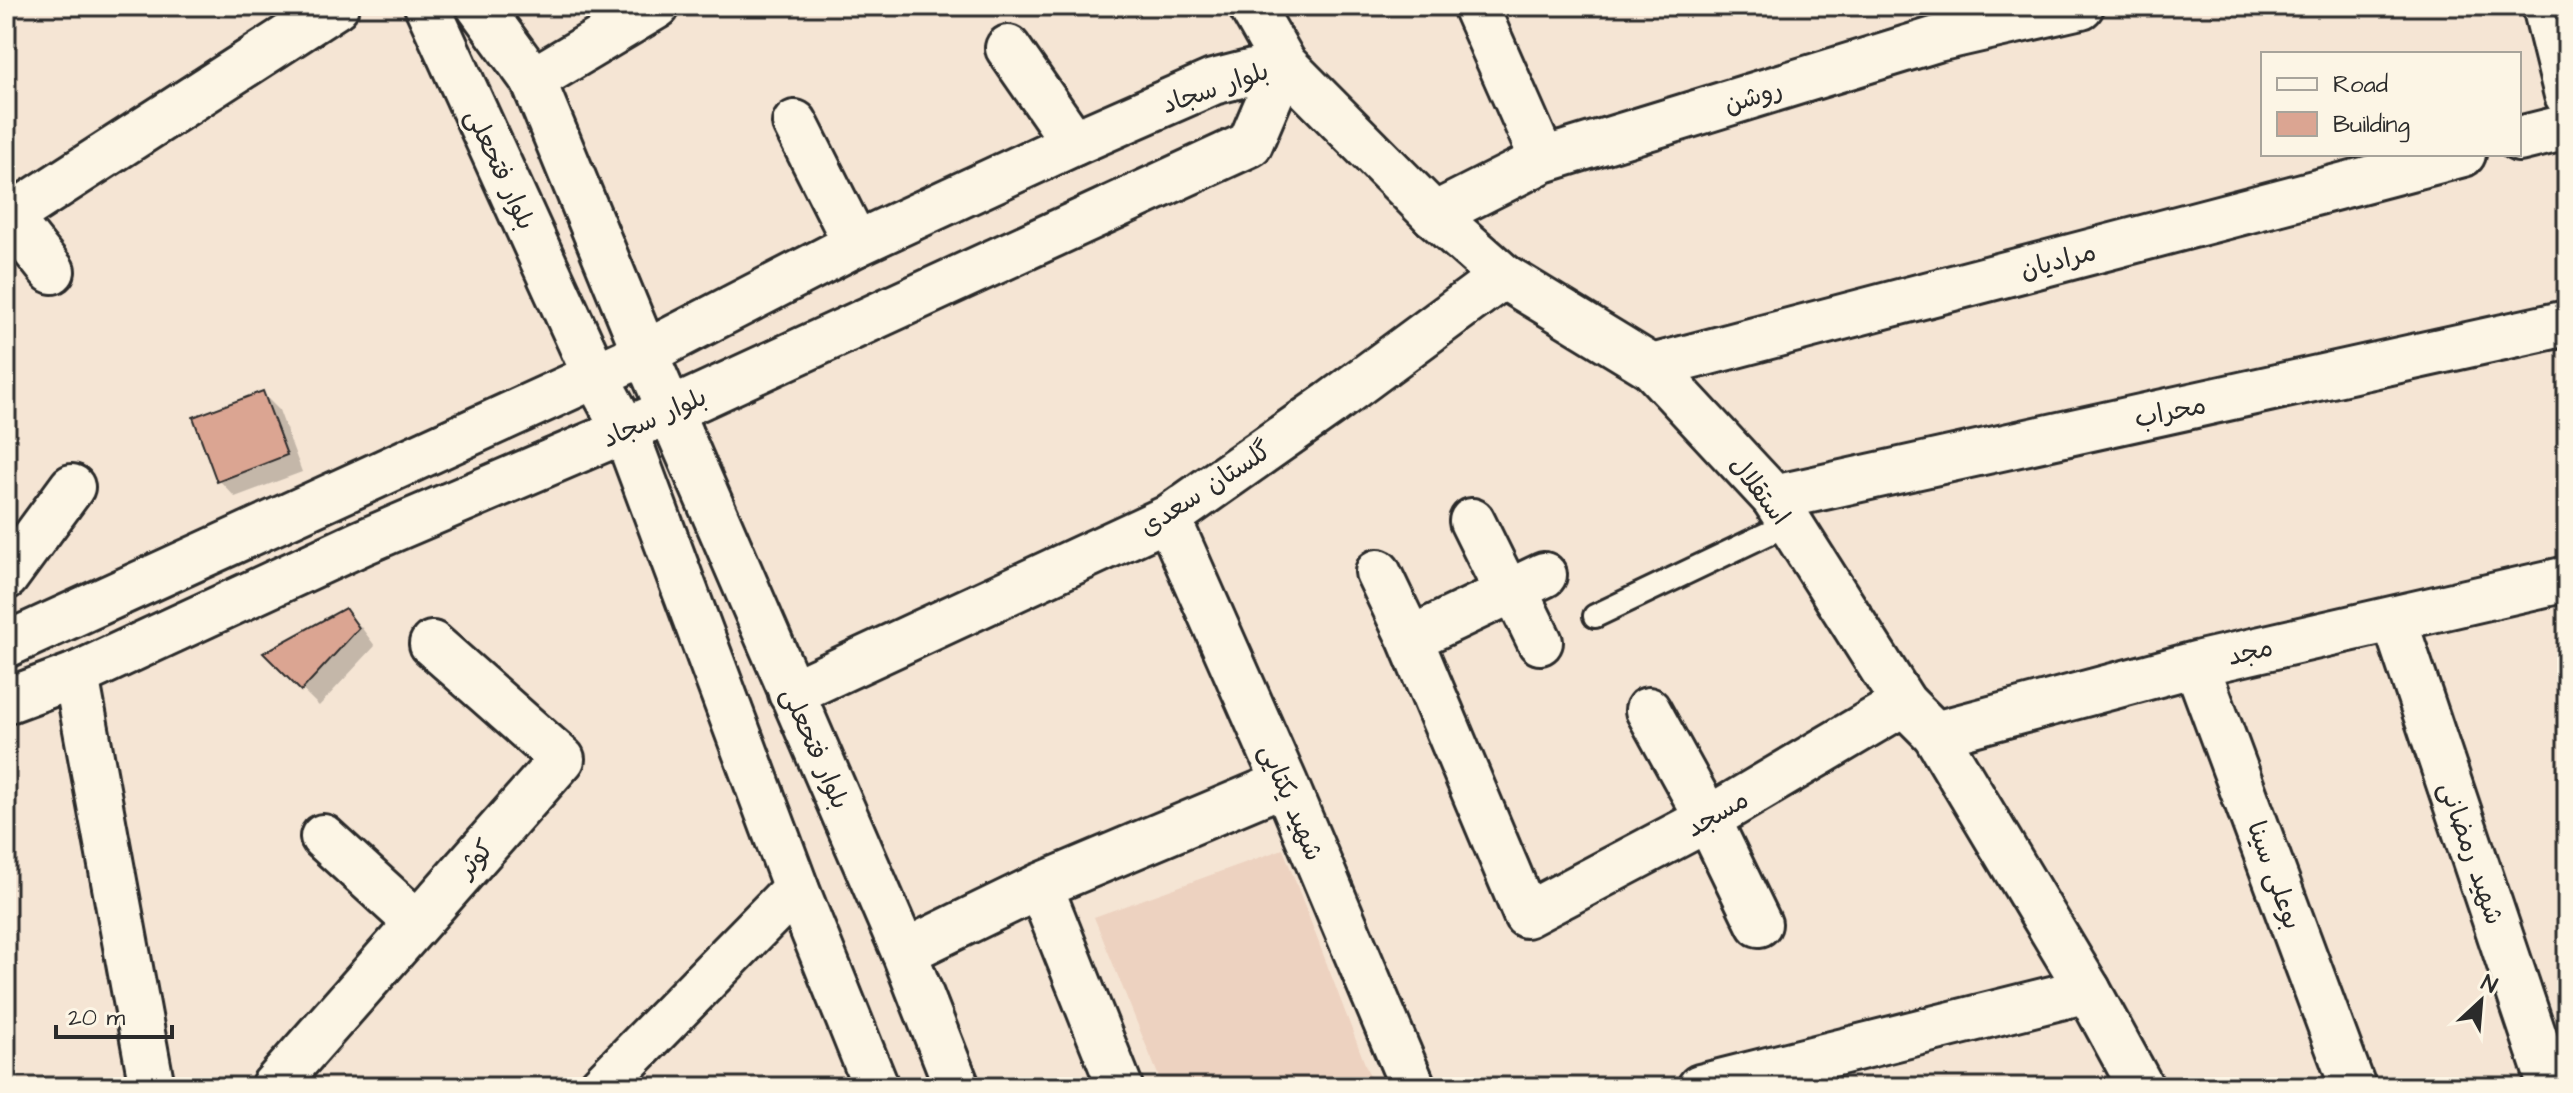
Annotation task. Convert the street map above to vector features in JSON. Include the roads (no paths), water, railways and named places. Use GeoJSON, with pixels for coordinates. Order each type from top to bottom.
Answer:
{"type":"FeatureCollection","features":[{"type":"Feature","properties":{"kind":"street"},"geometry":{"type":"LineString","coordinates":[[52,271],[7,218],[336,6]]}},
{"type":"Feature","properties":{"kind":"street","name":"بلوار فتحعلی"},"geometry":{"type":"LineString","coordinates":[[427,6],[595,375],[625,430]]}},
{"type":"Feature","properties":{"kind":"street"},"geometry":{"type":"LineString","coordinates":[[479,6],[533,80],[645,353]]}},
{"type":"Feature","properties":{"kind":"street"},"geometry":{"type":"LineString","coordinates":[[533,80],[657,6]]}},
{"type":"Feature","properties":{"kind":"street","name":"استقلال"},"geometry":{"type":"LineString","coordinates":[[1251,6],[1284,64],[1434,215],[1503,276],[1652,367],[1781,511],[1904,703],[1935,734],[2088,990],[2141,1087]]}},
{"type":"Feature","properties":{"kind":"street"},"geometry":{"type":"LineString","coordinates":[[1475,6],[1543,160]]}},
{"type":"Feature","properties":{"kind":"street","name":"روشن"},"geometry":{"type":"LineString","coordinates":[[1434,215],[1543,160],[1937,39],[2081,6]]}},
{"type":"Feature","properties":{"kind":"street"},"geometry":{"type":"LineString","coordinates":[[2545,6],[2567,95]]}},
{"type":"Feature","properties":{"kind":"street"},"geometry":{"type":"LineString","coordinates":[[1008,48],[1074,143]]}},
{"type":"Feature","properties":{"kind":"street","name":"بلوار سجاد"},"geometry":{"type":"LineString","coordinates":[[6,645],[645,353],[856,244],[1074,143],[1213,82],[1284,64]]}},
{"type":"Feature","properties":{"kind":"street","name":"بلوار سجاد"},"geometry":{"type":"LineString","coordinates":[[6,701],[76,675],[361,543],[670,411],[1250,144],[1284,64]]}},
{"type":"Feature","properties":{"kind":"street"},"geometry":{"type":"LineString","coordinates":[[795,123],[856,244]]}},
{"type":"Feature","properties":{"kind":"street"},"geometry":{"type":"LineString","coordinates":[[2521,138],[2567,127]]}},
{"type":"Feature","properties":{"kind":"street","name":"مرادیان"},"geometry":{"type":"LineString","coordinates":[[1652,367],[2455,156]]}},
{"type":"Feature","properties":{"kind":"street","name":"گلستان سعدی"},"geometry":{"type":"LineString","coordinates":[[791,693],[1168,518],[1330,404],[1503,276]]}},
{"type":"Feature","properties":{"kind":"street","name":"محراب"},"geometry":{"type":"LineString","coordinates":[[1781,511],[2567,323]]}},
{"type":"Feature","properties":{"kind":"street","name":"بلوار فتحعلی"},"geometry":{"type":"LineString","coordinates":[[645,353],[904,952],[957,1087]]}},
{"type":"Feature","properties":{"kind":"street"},"geometry":{"type":"LineString","coordinates":[[625,430],[796,888],[876,1087]]}},
{"type":"Feature","properties":{"kind":"street"},"geometry":{"type":"LineString","coordinates":[[6,577],[72,487]]}},
{"type":"Feature","properties":{"kind":"street"},"geometry":{"type":"LineString","coordinates":[[343,489],[361,543]]}},
{"type":"Feature","properties":{"kind":"street","name":"شهید یکتایی"},"geometry":{"type":"LineString","coordinates":[[1168,518],[1285,783],[1413,1087]]}},
{"type":"Feature","properties":{"kind":"street"},"geometry":{"type":"LineString","coordinates":[[1472,521],[1522,585],[1540,642]]}},
{"type":"Feature","properties":{"kind":"street"},"geometry":{"type":"LineString","coordinates":[[1378,572],[1410,639],[1522,585]]}},
{"type":"Feature","properties":{"kind":"street","name":"مجد"},"geometry":{"type":"LineString","coordinates":[[1935,734],[2196,664],[2567,579]]}},
{"type":"Feature","properties":{"kind":"street","name":"شهید رمضانی"},"geometry":{"type":"LineString","coordinates":[[2394,619],[2551,1087]]}},
{"type":"Feature","properties":{"kind":"street","name":"مسجد"},"geometry":{"type":"LineString","coordinates":[[1410,639],[1526,915],[1708,819],[1904,703]]}},
{"type":"Feature","properties":{"kind":"street","name":"کوثر"},"geometry":{"type":"LineString","coordinates":[[273,1087],[562,759],[432,644]]}},
{"type":"Feature","properties":{"kind":"street","name":"بوعلی سینا"},"geometry":{"type":"LineString","coordinates":[[2196,664],[2353,1087]]}},
{"type":"Feature","properties":{"kind":"street"},"geometry":{"type":"LineString","coordinates":[[76,675],[152,1087]]}},
{"type":"Feature","properties":{"kind":"street"},"geometry":{"type":"LineString","coordinates":[[1648,710],[1708,819],[1759,924]]}},
{"type":"Feature","properties":{"kind":"street"},"geometry":{"type":"LineString","coordinates":[[904,952],[1040,886],[1285,783]]}},
{"type":"Feature","properties":{"kind":"street"},"geometry":{"type":"LineString","coordinates":[[323,837],[417,923]]}},
{"type":"Feature","properties":{"kind":"street"},"geometry":{"type":"LineString","coordinates":[[1040,886],[1120,1087]]}},
{"type":"Feature","properties":{"kind":"street"},"geometry":{"type":"LineString","coordinates":[[601,1087],[796,888]]}},
{"type":"Feature","properties":{"kind":"street"},"geometry":{"type":"LineString","coordinates":[[1700,1087],[2088,990]]}},
{"type":"Feature","properties":{"kind":"lane"},"geometry":{"type":"LineString","coordinates":[[1595,616],[1781,511]]}}]}
